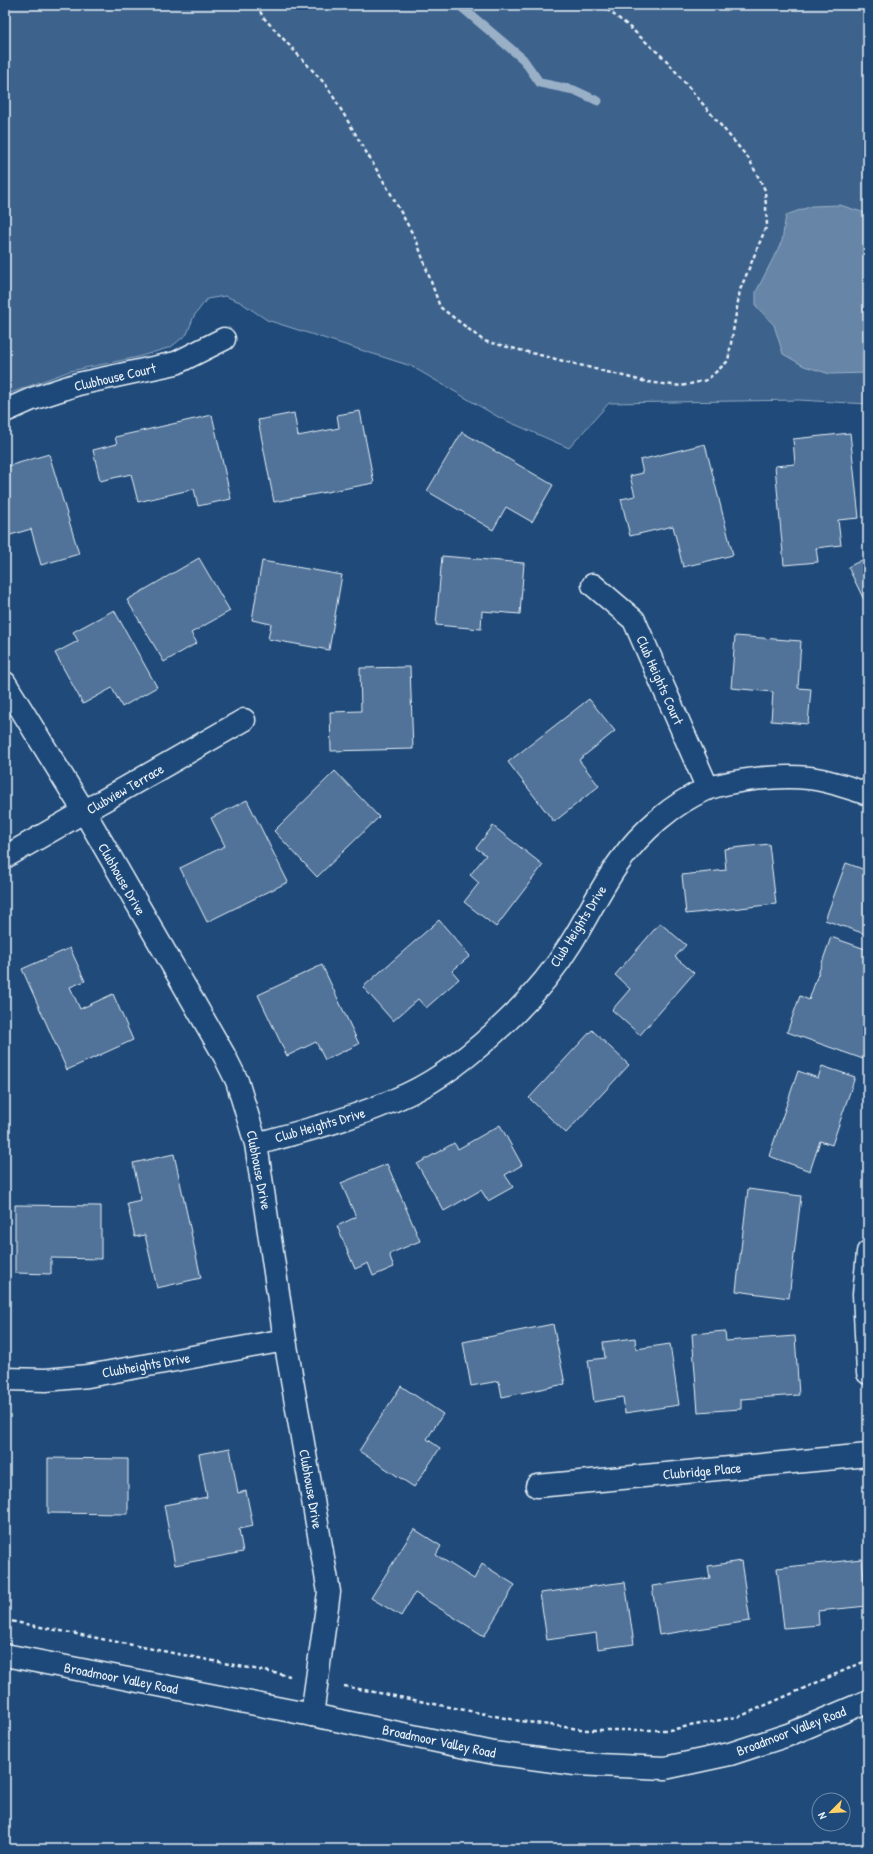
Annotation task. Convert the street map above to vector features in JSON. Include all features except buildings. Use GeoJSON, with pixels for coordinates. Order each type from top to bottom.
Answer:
{"type":"FeatureCollection","features":[{"type":"Feature","properties":{"kind":"street","name":"Clubhouse Court"},"geometry":{"type":"LineString","coordinates":[[5,411],[32,399],[78,384],[176,363],[224,339]]}},
{"type":"Feature","properties":{"kind":"street","name":"Club Heights Court"},"geometry":{"type":"LineString","coordinates":[[593,585],[634,620],[708,789]]}},
{"type":"Feature","properties":{"kind":"street","name":"Clubhouse Drive"},"geometry":{"type":"LineString","coordinates":[[5,683],[85,813],[224,1055],[237,1081],[256,1144],[285,1340],[329,1592],[312,1715]]}},
{"type":"Feature","properties":{"kind":"street","name":"Clubview Terrace"},"geometry":{"type":"LineString","coordinates":[[5,857],[85,813],[244,720]]}},
{"type":"Feature","properties":{"kind":"street","name":"Club Heights Drive"},"geometry":{"type":"LineString","coordinates":[[256,1144],[330,1125],[410,1094],[448,1070],[480,1046],[509,1019],[539,987],[570,944],[604,884],[621,859],[643,834],[672,810],[708,789],[751,779],[810,778],[841,785],[868,794]]}},
{"type":"Feature","properties":{"kind":"street"},"geometry":{"type":"LineString","coordinates":[[868,1252],[864,1294],[868,1373]]}},
{"type":"Feature","properties":{"kind":"street","name":"Clubheights Drive"},"geometry":{"type":"LineString","coordinates":[[5,1379],[46,1380],[88,1376],[285,1340]]}},
{"type":"Feature","properties":{"kind":"street","name":"Clubridge Place"},"geometry":{"type":"LineString","coordinates":[[537,1486],[868,1455]]}},
{"type":"Feature","properties":{"kind":"street","name":"Broadmoor Valley Road"},"geometry":{"type":"LineString","coordinates":[[5,1655],[312,1715],[494,1753],[575,1764],[665,1768],[730,1754],[788,1735],[868,1701]]}},
{"type":"Feature","properties":{"kind":"path"},"geometry":{"type":"LineString","coordinates":[[257,5],[263,17],[327,86],[391,194],[416,242],[440,308],[484,341],[647,382],[681,386],[707,380],[728,361],[740,290],[766,224],[765,190],[749,159],[666,60],[626,24],[601,5]]}},
{"type":"Feature","properties":{"kind":"path"},"geometry":{"type":"LineString","coordinates":[[5,1620],[520,1721],[587,1730],[669,1730],[741,1716],[868,1660]]}},
{"type":"Feature","properties":{"kind":"shaded area"},"geometry":{"type":"Polygon","coordinates":[[[5,5],[868,5],[868,404],[799,400],[609,403],[569,448],[500,418],[411,366],[267,320],[240,302],[225,296],[207,299],[194,316],[187,334],[171,347],[138,357],[70,371],[5,395],[5,5]]]}},
{"type":"Feature","properties":{"kind":"shaded area"},"geometry":{"type":"Polygon","coordinates":[[[840,205],[868,214],[868,373],[830,374],[804,366],[783,354],[774,325],[756,306],[756,292],[782,241],[786,215],[812,206],[840,205]]]}},
{"type":"Feature","properties":{"kind":"waterway"},"geometry":{"type":"LineString","coordinates":[[459,5],[523,59],[540,83],[574,90],[598,101]]}}]}
